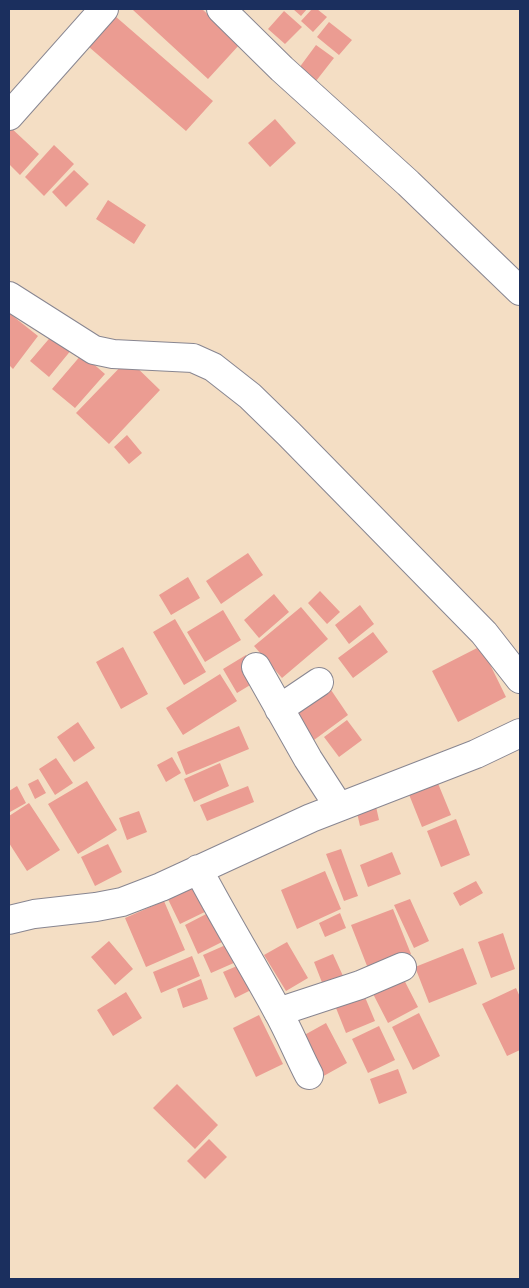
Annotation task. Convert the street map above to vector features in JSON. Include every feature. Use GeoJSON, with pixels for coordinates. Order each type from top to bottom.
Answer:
{"type":"FeatureCollection","features":[{"type":"Feature","properties":{"kind":"street"},"geometry":{"type":"LineString","coordinates":[[9,116],[104,9]]}},
{"type":"Feature","properties":{"kind":"street"},"geometry":{"type":"LineString","coordinates":[[221,9],[282,69],[408,183],[520,291]]}},
{"type":"Feature","properties":{"kind":"street"},"geometry":{"type":"LineString","coordinates":[[9,296],[94,350],[113,354],[193,358],[213,368],[250,396],[289,434],[484,633],[520,679]]}},
{"type":"Feature","properties":{"kind":"street"},"geometry":{"type":"LineString","coordinates":[[256,667],[279,709],[339,807]]}},
{"type":"Feature","properties":{"kind":"street"},"geometry":{"type":"LineString","coordinates":[[279,709],[319,682]]}},
{"type":"Feature","properties":{"kind":"street"},"geometry":{"type":"LineString","coordinates":[[9,920],[34,914],[122,902],[161,887],[311,818],[476,754],[520,733]]}},
{"type":"Feature","properties":{"kind":"street"},"geometry":{"type":"LineString","coordinates":[[198,869],[224,920],[278,1012],[309,1075]]}},
{"type":"Feature","properties":{"kind":"street"},"geometry":{"type":"LineString","coordinates":[[278,1012],[360,985],[402,967]]}},
{"type":"Feature","properties":{"kind":"building"},"geometry":{"type":"Polygon","coordinates":[[[134,9],[202,9],[240,44],[208,79],[134,9]]]}},
{"type":"Feature","properties":{"kind":"building"},"geometry":{"type":"Polygon","coordinates":[[[293,9],[307,9],[301,16],[293,9]]]}},
{"type":"Feature","properties":{"kind":"building"},"geometry":{"type":"Polygon","coordinates":[[[312,9],[317,9],[327,17],[313,32],[301,21],[312,9]]]}},
{"type":"Feature","properties":{"kind":"building"},"geometry":{"type":"Polygon","coordinates":[[[284,11],[302,27],[285,44],[268,29],[284,11]]]}},
{"type":"Feature","properties":{"kind":"building"},"geometry":{"type":"Polygon","coordinates":[[[115,16],[213,101],[186,131],[89,47],[115,16]]]}},
{"type":"Feature","properties":{"kind":"building"},"geometry":{"type":"Polygon","coordinates":[[[329,22],[352,40],[339,55],[317,37],[329,22]]]}},
{"type":"Feature","properties":{"kind":"building"},"geometry":{"type":"Polygon","coordinates":[[[316,45],[334,58],[316,81],[299,68],[316,45]]]}},
{"type":"Feature","properties":{"kind":"building"},"geometry":{"type":"Polygon","coordinates":[[[275,119],[296,143],[270,167],[248,143],[275,119]]]}},
{"type":"Feature","properties":{"kind":"building"},"geometry":{"type":"Polygon","coordinates":[[[9,126],[39,154],[20,175],[9,164],[9,126]]]}},
{"type":"Feature","properties":{"kind":"building"},"geometry":{"type":"Polygon","coordinates":[[[54,145],[74,164],[44,196],[25,177],[54,145]]]}},
{"type":"Feature","properties":{"kind":"building"},"geometry":{"type":"Polygon","coordinates":[[[74,170],[89,184],[66,207],[52,192],[74,170]]]}},
{"type":"Feature","properties":{"kind":"building"},"geometry":{"type":"Polygon","coordinates":[[[108,200],[146,225],[134,244],[96,219],[108,200]]]}},
{"type":"Feature","properties":{"kind":"building"},"geometry":{"type":"Polygon","coordinates":[[[9,313],[38,336],[13,369],[9,365],[9,313]]]}},
{"type":"Feature","properties":{"kind":"building"},"geometry":{"type":"Polygon","coordinates":[[[54,333],[72,349],[49,377],[30,361],[54,333]]]}},
{"type":"Feature","properties":{"kind":"building"},"geometry":{"type":"Polygon","coordinates":[[[82,354],[105,374],[75,408],[52,389],[82,354]]]}},
{"type":"Feature","properties":{"kind":"building"},"geometry":{"type":"Polygon","coordinates":[[[128,359],[160,390],[109,444],[76,413],[128,359]]]}},
{"type":"Feature","properties":{"kind":"building"},"geometry":{"type":"Polygon","coordinates":[[[127,435],[142,453],[129,464],[114,447],[127,435]]]}},
{"type":"Feature","properties":{"kind":"building"},"geometry":{"type":"Polygon","coordinates":[[[248,553],[263,575],[221,604],[206,581],[248,553]]]}},
{"type":"Feature","properties":{"kind":"building"},"geometry":{"type":"Polygon","coordinates":[[[188,577],[200,598],[171,615],[159,595],[188,577]]]}},
{"type":"Feature","properties":{"kind":"building"},"geometry":{"type":"Polygon","coordinates":[[[320,591],[340,612],[327,624],[308,603],[320,591]]]}},
{"type":"Feature","properties":{"kind":"building"},"geometry":{"type":"Polygon","coordinates":[[[274,594],[289,612],[259,638],[244,620],[274,594]]]}},
{"type":"Feature","properties":{"kind":"building"},"geometry":{"type":"Polygon","coordinates":[[[360,605],[374,624],[349,644],[335,625],[360,605]]]}},
{"type":"Feature","properties":{"kind":"building"},"geometry":{"type":"Polygon","coordinates":[[[301,607],[328,639],[282,678],[254,646],[301,607]]]}},
{"type":"Feature","properties":{"kind":"building"},"geometry":{"type":"Polygon","coordinates":[[[223,610],[241,640],[205,662],[187,632],[223,610]]]}},
{"type":"Feature","properties":{"kind":"building"},"geometry":{"type":"Polygon","coordinates":[[[175,619],[206,672],[184,685],[153,632],[175,619]]]}},
{"type":"Feature","properties":{"kind":"building"},"geometry":{"type":"Polygon","coordinates":[[[373,632],[388,652],[353,678],[338,658],[373,632]]]}},
{"type":"Feature","properties":{"kind":"building"},"geometry":{"type":"Polygon","coordinates":[[[481,646],[506,697],[458,722],[432,671],[481,646]]]}},
{"type":"Feature","properties":{"kind":"building"},"geometry":{"type":"Polygon","coordinates":[[[123,647],[148,694],[121,709],[96,662],[123,647]]]}},
{"type":"Feature","properties":{"kind":"building"},"geometry":{"type":"Polygon","coordinates":[[[246,655],[260,679],[237,693],[223,669],[246,655]]]}},
{"type":"Feature","properties":{"kind":"building"},"geometry":{"type":"Polygon","coordinates":[[[220,674],[237,701],[183,735],[166,708],[220,674]]]}},
{"type":"Feature","properties":{"kind":"building"},"geometry":{"type":"Polygon","coordinates":[[[329,687],[348,715],[314,740],[294,711],[329,687]]]}},
{"type":"Feature","properties":{"kind":"building"},"geometry":{"type":"Polygon","coordinates":[[[347,720],[362,740],[339,757],[324,737],[347,720]]]}},
{"type":"Feature","properties":{"kind":"building"},"geometry":{"type":"Polygon","coordinates":[[[78,722],[95,748],[74,762],[57,737],[78,722]]]}},
{"type":"Feature","properties":{"kind":"building"},"geometry":{"type":"Polygon","coordinates":[[[239,726],[249,749],[186,775],[177,752],[239,726]]]}},
{"type":"Feature","properties":{"kind":"building"},"geometry":{"type":"Polygon","coordinates":[[[172,757],[181,773],[166,782],[157,765],[172,757]]]}},
{"type":"Feature","properties":{"kind":"building"},"geometry":{"type":"Polygon","coordinates":[[[56,758],[73,783],[55,795],[39,769],[56,758]]]}},
{"type":"Feature","properties":{"kind":"building"},"geometry":{"type":"Polygon","coordinates":[[[220,763],[229,786],[194,802],[184,779],[220,763]]]}},
{"type":"Feature","properties":{"kind":"building"},"geometry":{"type":"Polygon","coordinates":[[[38,779],[46,793],[35,799],[28,784],[38,779]]]}},
{"type":"Feature","properties":{"kind":"building"},"geometry":{"type":"Polygon","coordinates":[[[87,781],[117,830],[78,854],[48,804],[87,781]]]}},
{"type":"Feature","properties":{"kind":"building"},"geometry":{"type":"Polygon","coordinates":[[[437,781],[451,815],[422,827],[408,792],[437,781]]]}},
{"type":"Feature","properties":{"kind":"building"},"geometry":{"type":"Polygon","coordinates":[[[17,786],[26,803],[10,812],[9,791],[17,786]]]}},
{"type":"Feature","properties":{"kind":"building"},"geometry":{"type":"Polygon","coordinates":[[[248,786],[254,802],[207,821],[200,805],[248,786]]]}},
{"type":"Feature","properties":{"kind":"building"},"geometry":{"type":"Polygon","coordinates":[[[375,802],[379,820],[360,826],[356,808],[375,802]]]}},
{"type":"Feature","properties":{"kind":"building"},"geometry":{"type":"Polygon","coordinates":[[[29,803],[60,850],[27,871],[9,843],[9,816],[29,803]]]}},
{"type":"Feature","properties":{"kind":"building"},"geometry":{"type":"Polygon","coordinates":[[[139,811],[147,832],[127,840],[119,818],[139,811]]]}},
{"type":"Feature","properties":{"kind":"building"},"geometry":{"type":"Polygon","coordinates":[[[456,819],[470,855],[441,867],[427,831],[456,819]]]}},
{"type":"Feature","properties":{"kind":"building"},"geometry":{"type":"Polygon","coordinates":[[[108,844],[122,872],[95,886],[81,857],[108,844]]]}},
{"type":"Feature","properties":{"kind":"building"},"geometry":{"type":"Polygon","coordinates":[[[341,849],[358,896],[344,901],[326,854],[341,849]]]}},
{"type":"Feature","properties":{"kind":"building"},"geometry":{"type":"Polygon","coordinates":[[[392,852],[401,874],[368,887],[360,865],[392,852]]]}},
{"type":"Feature","properties":{"kind":"building"},"geometry":{"type":"Polygon","coordinates":[[[325,871],[341,909],[297,929],[281,890],[325,871]]]}},
{"type":"Feature","properties":{"kind":"building"},"geometry":{"type":"Polygon","coordinates":[[[196,878],[211,909],[180,924],[165,893],[196,878]]]}},
{"type":"Feature","properties":{"kind":"building"},"geometry":{"type":"Polygon","coordinates":[[[476,881],[483,893],[460,906],[453,893],[476,881]]]}},
{"type":"Feature","properties":{"kind":"building"},"geometry":{"type":"Polygon","coordinates":[[[410,899],[429,941],[414,948],[394,905],[410,899]]]}},
{"type":"Feature","properties":{"kind":"building"},"geometry":{"type":"Polygon","coordinates":[[[164,901],[185,950],[146,967],[125,918],[164,901]]]}},
{"type":"Feature","properties":{"kind":"building"},"geometry":{"type":"Polygon","coordinates":[[[393,909],[411,954],[369,971],[351,925],[393,909]]]}},
{"type":"Feature","properties":{"kind":"building"},"geometry":{"type":"Polygon","coordinates":[[[212,911],[226,940],[198,954],[185,925],[212,911]]]}},
{"type":"Feature","properties":{"kind":"building"},"geometry":{"type":"Polygon","coordinates":[[[340,913],[346,928],[325,937],[319,923],[340,913]]]}},
{"type":"Feature","properties":{"kind":"building"},"geometry":{"type":"Polygon","coordinates":[[[503,933],[515,969],[491,978],[478,942],[503,933]]]}},
{"type":"Feature","properties":{"kind":"building"},"geometry":{"type":"Polygon","coordinates":[[[109,941],[133,969],[115,985],[91,957],[109,941]]]}},
{"type":"Feature","properties":{"kind":"building"},"geometry":{"type":"Polygon","coordinates":[[[287,942],[308,978],[286,991],[264,955],[287,942]]]}},
{"type":"Feature","properties":{"kind":"building"},"geometry":{"type":"Polygon","coordinates":[[[228,944],[236,962],[211,973],[203,955],[228,944]]]}},
{"type":"Feature","properties":{"kind":"building"},"geometry":{"type":"Polygon","coordinates":[[[463,948],[477,984],[429,1003],[415,967],[463,948]]]}},
{"type":"Feature","properties":{"kind":"building"},"geometry":{"type":"Polygon","coordinates":[[[333,954],[343,976],[323,985],[314,962],[333,954]]]}},
{"type":"Feature","properties":{"kind":"building"},"geometry":{"type":"Polygon","coordinates":[[[192,956],[200,976],[161,993],[153,972],[192,956]]]}},
{"type":"Feature","properties":{"kind":"building"},"geometry":{"type":"Polygon","coordinates":[[[244,963],[255,988],[235,998],[223,972],[244,963]]]}},
{"type":"Feature","properties":{"kind":"building"},"geometry":{"type":"Polygon","coordinates":[[[400,972],[418,1007],[388,1023],[370,988],[400,972]]]}},
{"type":"Feature","properties":{"kind":"building"},"geometry":{"type":"Polygon","coordinates":[[[201,979],[208,999],[183,1008],[177,989],[201,979]]]}},
{"type":"Feature","properties":{"kind":"building"},"geometry":{"type":"Polygon","coordinates":[[[516,988],[520,997],[520,1050],[507,1056],[482,1004],[516,988]]]}},
{"type":"Feature","properties":{"kind":"building"},"geometry":{"type":"Polygon","coordinates":[[[362,990],[375,1021],[346,1033],[334,1003],[362,990]]]}},
{"type":"Feature","properties":{"kind":"building"},"geometry":{"type":"Polygon","coordinates":[[[126,992],[142,1018],[113,1036],[97,1010],[126,992]]]}},
{"type":"Feature","properties":{"kind":"building"},"geometry":{"type":"Polygon","coordinates":[[[419,1013],[440,1056],[413,1070],[392,1027],[419,1013]]]}},
{"type":"Feature","properties":{"kind":"building"},"geometry":{"type":"Polygon","coordinates":[[[259,1015],[283,1064],[256,1077],[233,1028],[259,1015]]]}},
{"type":"Feature","properties":{"kind":"building"},"geometry":{"type":"Polygon","coordinates":[[[326,1023],[347,1063],[320,1078],[299,1038],[326,1023]]]}},
{"type":"Feature","properties":{"kind":"building"},"geometry":{"type":"Polygon","coordinates":[[[379,1026],[395,1060],[368,1073],[352,1039],[379,1026]]]}},
{"type":"Feature","properties":{"kind":"building"},"geometry":{"type":"Polygon","coordinates":[[[398,1069],[407,1093],[379,1104],[370,1079],[398,1069]]]}},
{"type":"Feature","properties":{"kind":"building"},"geometry":{"type":"Polygon","coordinates":[[[177,1084],[218,1125],[195,1149],[153,1108],[177,1084]]]}},
{"type":"Feature","properties":{"kind":"building"},"geometry":{"type":"Polygon","coordinates":[[[209,1139],[227,1157],[205,1179],[187,1161],[209,1139]]]}}]}
